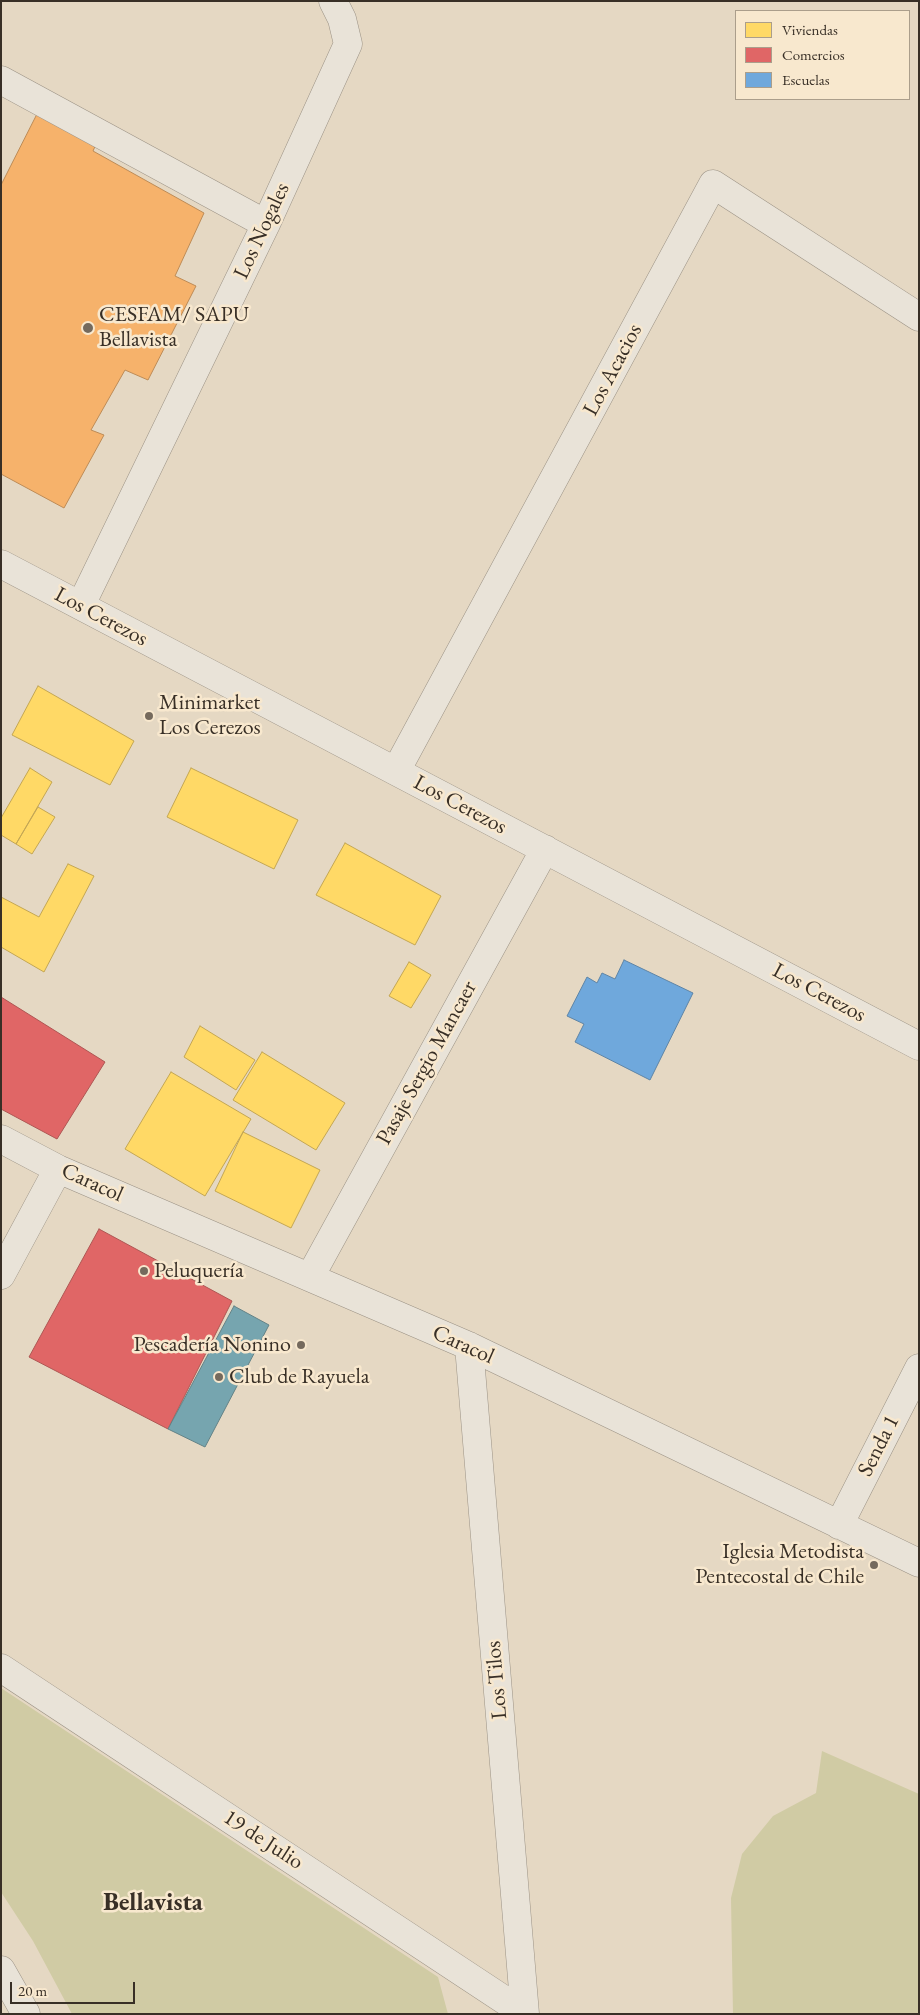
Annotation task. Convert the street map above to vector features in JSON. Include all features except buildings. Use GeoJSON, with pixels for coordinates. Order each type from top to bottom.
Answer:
{"type":"FeatureCollection","features":[{"type":"Feature","properties":{"kind":"street","name":"Los Nogales"},"geometry":{"type":"LineString","coordinates":[[80,606],[266,224],[348,44],[342,19],[333,1]]}},
{"type":"Feature","properties":{"kind":"street"},"geometry":{"type":"LineString","coordinates":[[1,80],[266,224]]}},
{"type":"Feature","properties":{"kind":"street","name":"Los Acacios"},"geometry":{"type":"LineString","coordinates":[[396,771],[713,184],[919,317]]}},
{"type":"Feature","properties":{"kind":"street","name":"Los Cerezos"},"geometry":{"type":"LineString","coordinates":[[1,564],[919,1046]]}},
{"type":"Feature","properties":{"kind":"street","name":"Pasaje Sergio Mancaer"},"geometry":{"type":"LineString","coordinates":[[310,1278],[544,849]]}},
{"type":"Feature","properties":{"kind":"street","name":"Caracol"},"geometry":{"type":"LineString","coordinates":[[1,1139],[58,1169],[469,1346],[919,1563]]}},
{"type":"Feature","properties":{"kind":"street"},"geometry":{"type":"LineString","coordinates":[[1,1275],[58,1169]]}},
{"type":"Feature","properties":{"kind":"street","name":"Los Tilos"},"geometry":{"type":"LineString","coordinates":[[469,1346],[524,2013]]}},
{"type":"Feature","properties":{"kind":"street","name":"Senda 1"},"geometry":{"type":"LineString","coordinates":[[839,1525],[919,1368]]}},
{"type":"Feature","properties":{"kind":"street","name":"19 de Julio"},"geometry":{"type":"LineString","coordinates":[[1,1668],[524,2013]]}},
{"type":"Feature","properties":{"kind":"street"},"geometry":{"type":"LineString","coordinates":[[1,1970],[26,2014]]}},
{"type":"Feature","properties":{"kind":"shaded area"},"geometry":{"type":"Polygon","coordinates":[[[1,1688],[438,1977],[448,2014],[72,2014],[33,1941],[1,1892],[1,1688]]]}},
{"type":"Feature","properties":{"kind":"shaded area"},"geometry":{"type":"Polygon","coordinates":[[[822,1751],[919,1794],[919,2014],[733,2014],[731,1898],[742,1854],[773,1816],[816,1793],[822,1751]]]}},
{"type":"Feature","properties":{"kind":"place","name":"CESFAM/ SAPU Bellavista"},"geometry":{"type":"Point","coordinates":[88,328]}},
{"type":"Feature","properties":{"kind":"place","name":"Minimarket Los Cerezos"},"geometry":{"type":"Point","coordinates":[149,716]}},
{"type":"Feature","properties":{"kind":"place","name":"Peluquería"},"geometry":{"type":"Point","coordinates":[144,1271]}},
{"type":"Feature","properties":{"kind":"place","name":"Pescadería Nonino"},"geometry":{"type":"Point","coordinates":[301,1345]}},
{"type":"Feature","properties":{"kind":"place","name":"Club de Rayuela"},"geometry":{"type":"Point","coordinates":[219,1377]}},
{"type":"Feature","properties":{"kind":"place","name":"Iglesia Metodista Pentecostal de Chile"},"geometry":{"type":"Point","coordinates":[874,1565]}},
{"type":"Feature","properties":{"kind":"district","name":"Bellavista"},"geometry":{"type":"Point","coordinates":[153,1903]}}]}
